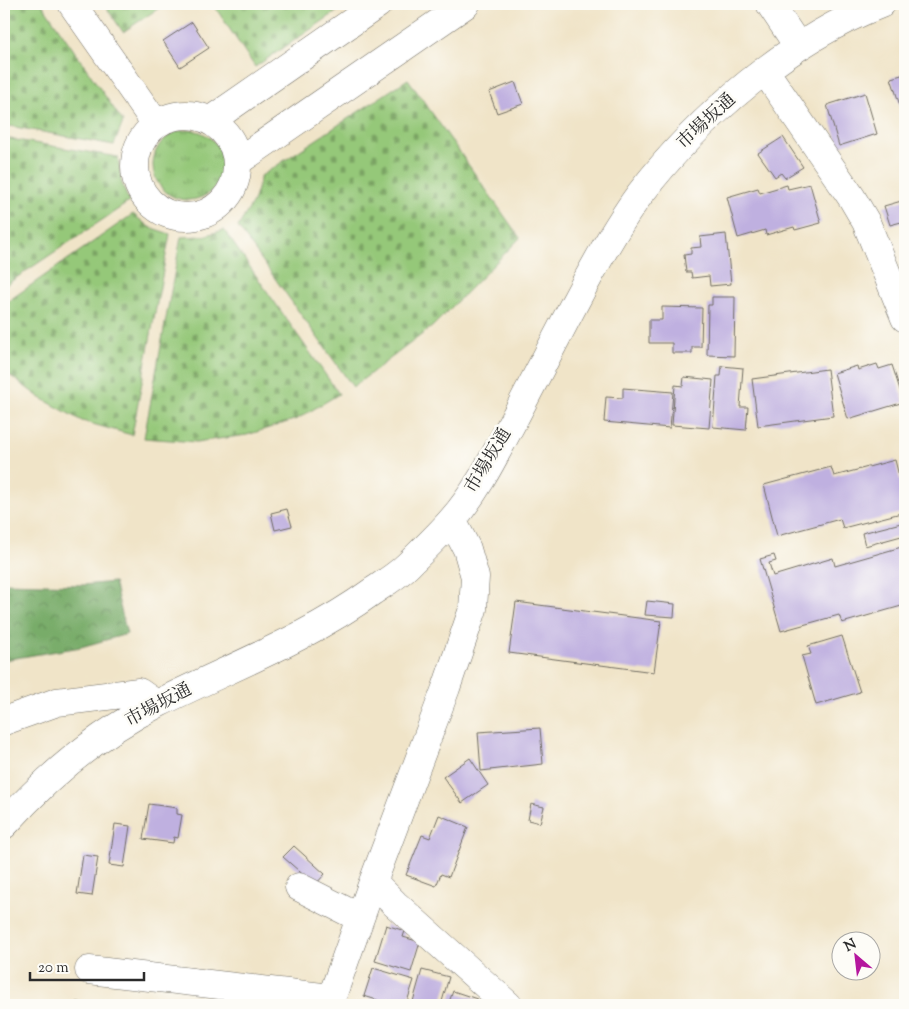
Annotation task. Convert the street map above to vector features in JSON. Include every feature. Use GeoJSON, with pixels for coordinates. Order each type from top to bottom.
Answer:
{"type":"FeatureCollection","features":[{"type":"Feature","properties":{"kind":"street"},"geometry":{"type":"LineString","coordinates":[[72,4],[156,124]]}},
{"type":"Feature","properties":{"kind":"street"},"geometry":{"type":"LineString","coordinates":[[211,120],[378,4]]}},
{"type":"Feature","properties":{"kind":"street"},"geometry":{"type":"LineString","coordinates":[[238,162],[466,4]]}},
{"type":"Feature","properties":{"kind":"street"},"geometry":{"type":"LineString","coordinates":[[770,4],[798,46]]}},
{"type":"Feature","properties":{"kind":"street","name":"市場坂通"},"geometry":{"type":"LineString","coordinates":[[4,825],[49,778],[87,748],[156,704],[300,636],[348,609],[404,569],[452,520],[481,479],[575,301],[639,196],[677,150],[715,113],[798,46],[829,28],[881,4]]}},
{"type":"Feature","properties":{"kind":"street"},"geometry":{"type":"LineString","coordinates":[[765,71],[852,198],[866,222],[905,318]]}},
{"type":"Feature","properties":{"kind":"street"},"geometry":{"type":"LineString","coordinates":[[176,115],[194,115],[211,120],[224,131],[234,145],[238,162],[236,180],[228,195],[216,207],[202,215],[185,217],[169,214],[154,206],[143,194],[136,178],[135,162],[138,146],[147,132],[156,124],[176,115]]}},
{"type":"Feature","properties":{"kind":"street"},"geometry":{"type":"LineString","coordinates":[[89,970],[330,1002],[446,688],[473,609],[475,577],[467,549],[452,520]]}},
{"type":"Feature","properties":{"kind":"street"},"geometry":{"type":"LineString","coordinates":[[4,721],[57,702],[139,692],[156,704]]}},
{"type":"Feature","properties":{"kind":"street"},"geometry":{"type":"LineString","coordinates":[[373,882],[508,1005]]}},
{"type":"Feature","properties":{"kind":"street"},"geometry":{"type":"LineString","coordinates":[[299,887],[360,918]]}},
{"type":"Feature","properties":{"kind":"green space"},"geometry":{"type":"Polygon","coordinates":[[[4,4],[42,4],[123,122],[114,145],[4,125],[4,4]]]}},
{"type":"Feature","properties":{"kind":"green space"},"geometry":{"type":"Polygon","coordinates":[[[104,4],[165,4],[123,32],[104,4]]]}},
{"type":"Feature","properties":{"kind":"green space"},"geometry":{"type":"Polygon","coordinates":[[[213,4],[348,4],[255,67],[213,4]]]}},
{"type":"Feature","properties":{"kind":"green space"},"geometry":{"type":"Polygon","coordinates":[[[408,79],[520,238],[433,326],[353,387],[238,227],[253,202],[261,176],[408,79]]]}},
{"type":"Feature","properties":{"kind":"green space"},"geometry":{"type":"Polygon","coordinates":[[[188,130],[207,136],[217,146],[223,165],[217,184],[207,194],[188,200],[169,194],[159,184],[153,165],[159,146],[169,136],[188,130]]]}},
{"type":"Feature","properties":{"kind":"green space"},"geometry":{"type":"Polygon","coordinates":[[[4,138],[118,157],[121,181],[129,202],[4,286],[4,138]]]}},
{"type":"Feature","properties":{"kind":"green space"},"geometry":{"type":"Polygon","coordinates":[[[133,214],[149,227],[170,234],[132,435],[82,421],[39,397],[4,371],[4,304],[133,214]]]}},
{"type":"Feature","properties":{"kind":"green space"},"geometry":{"type":"Polygon","coordinates":[[[224,230],[339,394],[297,419],[247,435],[196,442],[144,438],[181,237],[203,236],[224,230]]]}},
{"type":"Feature","properties":{"kind":"green space"},"geometry":{"type":"Polygon","coordinates":[[[114,582],[127,634],[81,647],[4,660],[4,583],[83,585],[114,582]]]}},
{"type":"Feature","properties":{"kind":"building"},"geometry":{"type":"Polygon","coordinates":[[[192,22],[209,48],[180,67],[163,41],[192,22]]]}},
{"type":"Feature","properties":{"kind":"building"},"geometry":{"type":"Polygon","coordinates":[[[905,74],[905,121],[891,78],[905,74]]]}},
{"type":"Feature","properties":{"kind":"building"},"geometry":{"type":"Polygon","coordinates":[[[515,82],[523,104],[497,113],[489,92],[515,82]]]}},
{"type":"Feature","properties":{"kind":"building"},"geometry":{"type":"Polygon","coordinates":[[[865,93],[877,134],[839,146],[827,105],[865,93]]]}},
{"type":"Feature","properties":{"kind":"building"},"geometry":{"type":"Polygon","coordinates":[[[783,137],[803,167],[785,178],[781,173],[775,177],[758,153],[783,137]]]}},
{"type":"Feature","properties":{"kind":"building"},"geometry":{"type":"Polygon","coordinates":[[[810,184],[821,223],[795,230],[794,227],[766,235],[765,230],[738,238],[727,197],[758,188],[760,193],[787,185],[788,189],[810,184]]]}},
{"type":"Feature","properties":{"kind":"building"},"geometry":{"type":"Polygon","coordinates":[[[905,200],[905,221],[890,225],[884,206],[905,200]]]}},
{"type":"Feature","properties":{"kind":"building"},"geometry":{"type":"Polygon","coordinates":[[[726,234],[731,284],[710,286],[709,276],[692,278],[691,272],[686,272],[684,255],[691,254],[691,248],[701,247],[700,237],[726,234]]]}},
{"type":"Feature","properties":{"kind":"building"},"geometry":{"type":"Polygon","coordinates":[[[712,297],[735,297],[734,356],[707,355],[708,305],[712,305],[712,297]]]}},
{"type":"Feature","properties":{"kind":"building"},"geometry":{"type":"Polygon","coordinates":[[[662,307],[702,308],[701,347],[692,347],[692,353],[672,353],[672,343],[649,343],[649,320],[662,320],[662,307]]]}},
{"type":"Feature","properties":{"kind":"building"},"geometry":{"type":"Polygon","coordinates":[[[877,364],[879,369],[892,365],[904,402],[848,419],[834,373],[857,366],[858,370],[877,364]]]}},
{"type":"Feature","properties":{"kind":"building"},"geometry":{"type":"Polygon","coordinates":[[[722,366],[743,368],[740,407],[748,407],[746,430],[713,427],[717,376],[721,376],[722,366]]]}},
{"type":"Feature","properties":{"kind":"building"},"geometry":{"type":"Polygon","coordinates":[[[827,369],[833,416],[758,426],[752,379],[827,369]]]}},
{"type":"Feature","properties":{"kind":"building"},"geometry":{"type":"Polygon","coordinates":[[[684,377],[713,380],[709,428],[672,425],[675,385],[683,386],[684,377]]]}},
{"type":"Feature","properties":{"kind":"building"},"geometry":{"type":"Polygon","coordinates":[[[623,388],[673,392],[670,428],[604,422],[606,397],[623,398],[623,388]]]}},
{"type":"Feature","properties":{"kind":"building"},"geometry":{"type":"Polygon","coordinates":[[[895,460],[905,500],[905,512],[843,528],[840,519],[777,536],[764,485],[831,467],[834,476],[895,460]]]}},
{"type":"Feature","properties":{"kind":"building"},"geometry":{"type":"Polygon","coordinates":[[[287,509],[292,526],[275,530],[271,513],[287,509]]]}},
{"type":"Feature","properties":{"kind":"building"},"geometry":{"type":"Polygon","coordinates":[[[905,522],[905,535],[865,546],[862,533],[905,522]]]}},
{"type":"Feature","properties":{"kind":"building"},"geometry":{"type":"Polygon","coordinates":[[[905,546],[905,605],[842,623],[839,615],[781,631],[760,559],[774,555],[776,561],[769,563],[773,576],[833,558],[835,566],[905,546]]]}},
{"type":"Feature","properties":{"kind":"building"},"geometry":{"type":"Polygon","coordinates":[[[647,601],[675,604],[674,617],[645,615],[647,601]]]}},
{"type":"Feature","properties":{"kind":"building"},"geometry":{"type":"Polygon","coordinates":[[[516,602],[661,621],[654,672],[509,653],[516,602]]]}},
{"type":"Feature","properties":{"kind":"building"},"geometry":{"type":"Polygon","coordinates":[[[842,636],[860,692],[816,705],[802,656],[811,654],[808,646],[842,636]]]}},
{"type":"Feature","properties":{"kind":"building"},"geometry":{"type":"Polygon","coordinates":[[[540,728],[543,764],[481,771],[478,732],[540,728]]]}},
{"type":"Feature","properties":{"kind":"building"},"geometry":{"type":"Polygon","coordinates":[[[470,758],[488,785],[462,803],[443,777],[470,758]]]}},
{"type":"Feature","properties":{"kind":"building"},"geometry":{"type":"Polygon","coordinates":[[[149,804],[177,808],[177,814],[182,815],[178,838],[174,837],[173,843],[143,839],[149,804]]]}},
{"type":"Feature","properties":{"kind":"building"},"geometry":{"type":"Polygon","coordinates":[[[531,804],[544,807],[540,823],[528,820],[531,804]]]}},
{"type":"Feature","properties":{"kind":"building"},"geometry":{"type":"Polygon","coordinates":[[[439,815],[468,827],[449,877],[441,874],[436,886],[406,875],[422,835],[430,838],[439,815]]]}},
{"type":"Feature","properties":{"kind":"building"},"geometry":{"type":"Polygon","coordinates":[[[115,824],[130,826],[124,867],[109,865],[115,824]]]}},
{"type":"Feature","properties":{"kind":"building"},"geometry":{"type":"Polygon","coordinates":[[[294,846],[325,874],[315,885],[283,857],[294,846]]]}},
{"type":"Feature","properties":{"kind":"building"},"geometry":{"type":"Polygon","coordinates":[[[83,855],[98,857],[92,896],[77,894],[83,855]]]}},
{"type":"Feature","properties":{"kind":"building"},"geometry":{"type":"Polygon","coordinates":[[[386,925],[405,931],[403,937],[420,942],[411,972],[375,961],[386,925]]]}},
{"type":"Feature","properties":{"kind":"building"},"geometry":{"type":"Polygon","coordinates":[[[373,968],[414,980],[406,1005],[393,1005],[364,996],[373,968]]]}},
{"type":"Feature","properties":{"kind":"building"},"geometry":{"type":"Polygon","coordinates":[[[422,970],[449,977],[441,1005],[412,1005],[422,970]]]}},
{"type":"Feature","properties":{"kind":"building"},"geometry":{"type":"Polygon","coordinates":[[[453,991],[477,999],[475,1005],[448,1005],[453,991]]]}},
{"type":"Feature","properties":{"kind":"building"},"geometry":{"type":"Polygon","coordinates":[[[76,1002],[100,1004],[100,1005],[75,1005],[76,1002]]]}}]}
